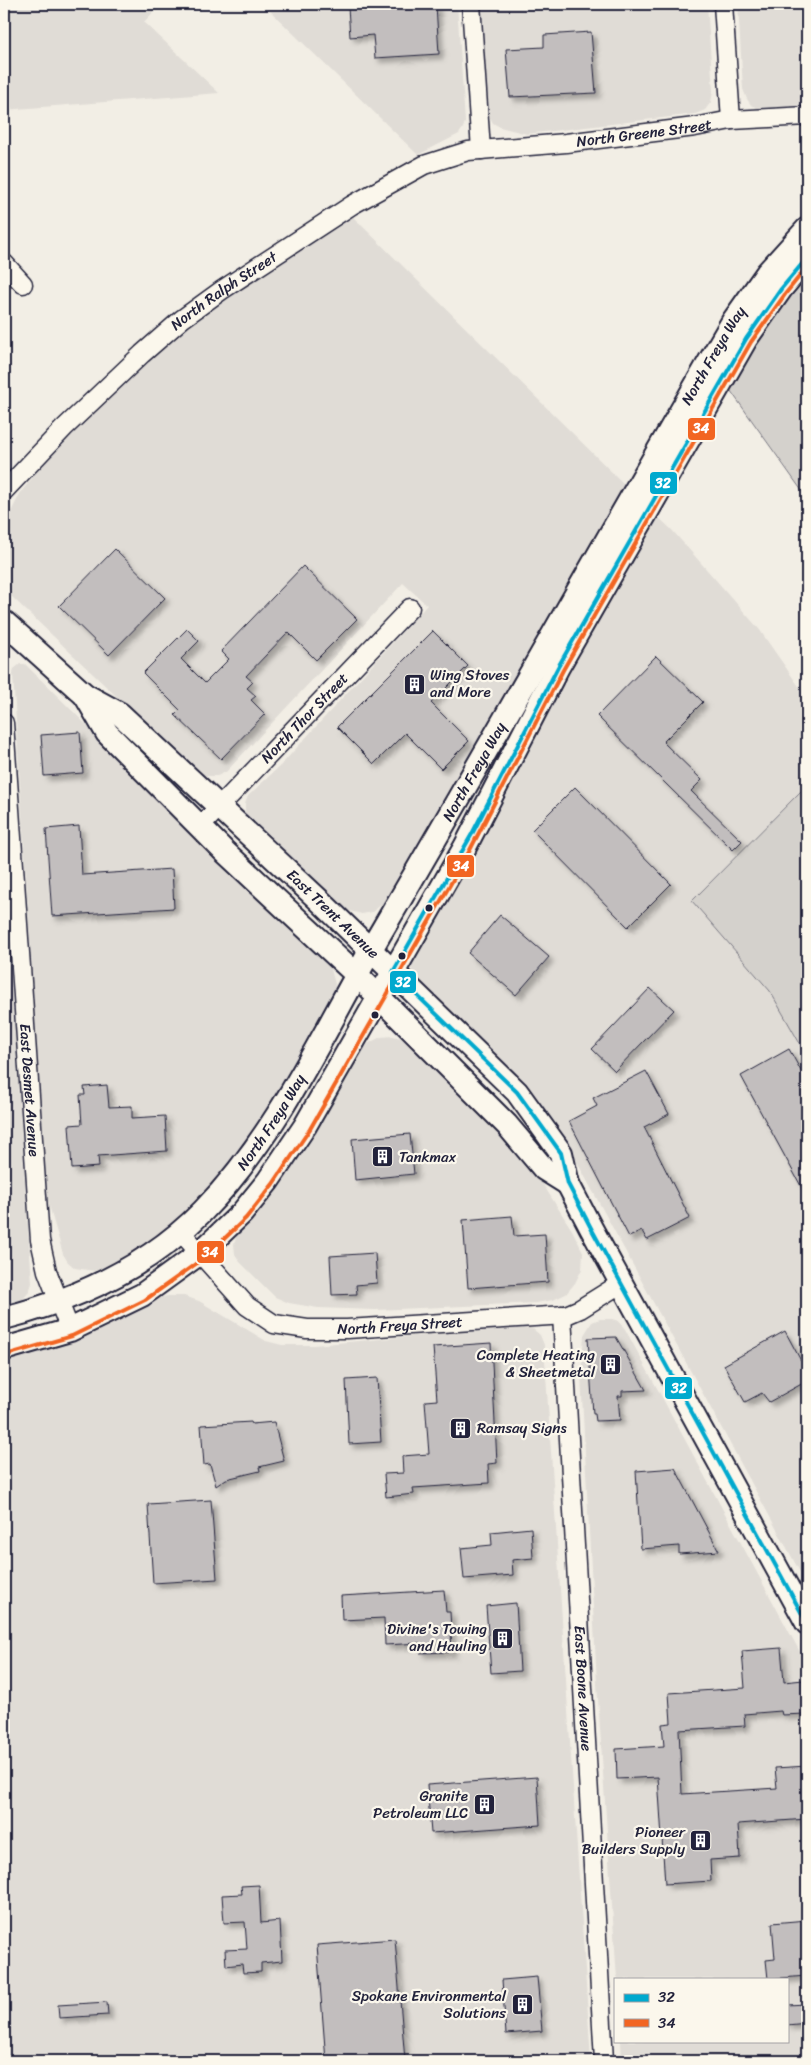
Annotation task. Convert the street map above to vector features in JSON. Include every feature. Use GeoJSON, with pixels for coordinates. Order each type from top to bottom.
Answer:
{"type":"FeatureCollection","features":[{"type":"Feature","properties":{"kind":"main road","name":"North Freya Way"},"geometry":{"type":"LineString","coordinates":[[200,1253],[242,1213],[282,1162],[472,834],[543,672],[733,321],[767,274],[807,229]]}},
{"type":"Feature","properties":{"kind":"main road","name":"North Freya Way"},"geometry":{"type":"LineString","coordinates":[[181,1232],[208,1206],[250,1156],[296,1083],[507,714],[543,672],[746,339],[781,289],[807,258]]}},
{"type":"Feature","properties":{"kind":"main road","name":"East Trent Avenue"},"geometry":{"type":"LineString","coordinates":[[4,622],[85,695],[120,714],[371,950],[517,1092],[561,1153],[568,1184],[620,1284],[807,1624]]}},
{"type":"Feature","properties":{"kind":"main road","name":"East Trent Avenue"},"geometry":{"type":"LineString","coordinates":[[85,695],[107,733],[200,827],[357,975],[378,998],[507,1124],[544,1169],[568,1184]]}},
{"type":"Feature","properties":{"kind":"main road"},"geometry":{"type":"LineString","coordinates":[[472,834],[467,828],[467,815],[495,760],[507,714]]}},
{"type":"Feature","properties":{"kind":"main road"},"geometry":{"type":"LineString","coordinates":[[4,1318],[58,1302],[119,1274],[181,1232]]}},
{"type":"Feature","properties":{"kind":"main road"},"geometry":{"type":"LineString","coordinates":[[4,1349],[70,1330],[142,1295],[200,1253]]}},
{"type":"Feature","properties":{"kind":"street"},"geometry":{"type":"LineString","coordinates":[[471,4],[481,150]]}},
{"type":"Feature","properties":{"kind":"street"},"geometry":{"type":"LineString","coordinates":[[723,4],[731,120]]}},
{"type":"Feature","properties":{"kind":"street","name":"North Greene Street"},"geometry":{"type":"LineString","coordinates":[[481,150],[573,142],[694,127],[731,120],[807,116]]}},
{"type":"Feature","properties":{"kind":"street","name":"North Ralph Street"},"geometry":{"type":"LineString","coordinates":[[5,490],[64,428],[142,354],[199,307],[387,184],[438,160],[460,153],[481,150]]}},
{"type":"Feature","properties":{"kind":"street"},"geometry":{"type":"LineString","coordinates":[[4,263],[23,284]]}},
{"type":"Feature","properties":{"kind":"street","name":"North Thor Street"},"geometry":{"type":"LineString","coordinates":[[200,827],[410,608]]}},
{"type":"Feature","properties":{"kind":"street","name":"East Desmet Avenue"},"geometry":{"type":"LineString","coordinates":[[4,723],[5,768],[40,1240],[47,1271],[70,1330]]}},
{"type":"Feature","properties":{"kind":"street","name":"North Freya Street"},"geometry":{"type":"LineString","coordinates":[[181,1232],[247,1306],[274,1324],[307,1329],[347,1329],[562,1315],[580,1309],[620,1284]]}},
{"type":"Feature","properties":{"kind":"street","name":"East Boone Avenue"},"geometry":{"type":"LineString","coordinates":[[562,1315],[604,2061]]}},
{"type":"Feature","properties":{"kind":"shaded area"},"geometry":{"type":"Polygon","coordinates":[[[4,4],[161,4],[144,22],[219,93],[4,110],[4,4]]]}},
{"type":"Feature","properties":{"kind":"shaded area"},"geometry":{"type":"Polygon","coordinates":[[[263,4],[457,4],[465,122],[463,128],[459,134],[418,155],[263,4]]]}},
{"type":"Feature","properties":{"kind":"shaded area"},"geometry":{"type":"Polygon","coordinates":[[[481,4],[707,4],[713,91],[711,102],[705,110],[695,114],[527,134],[500,127],[493,123],[489,116],[481,4]]]}},
{"type":"Feature","properties":{"kind":"shaded area"},"geometry":{"type":"Polygon","coordinates":[[[738,4],[807,4],[807,107],[759,109],[751,105],[743,89],[738,4]]]}},
{"type":"Feature","properties":{"kind":"shaded area"},"geometry":{"type":"Polygon","coordinates":[[[351,215],[625,485],[397,882],[382,904],[372,912],[362,914],[345,910],[248,820],[245,804],[248,796],[281,765],[427,605],[403,583],[226,772],[217,776],[207,776],[197,773],[11,596],[8,587],[5,535],[9,516],[21,492],[44,463],[133,372],[190,323],[351,215]]]}},
{"type":"Feature","properties":{"kind":"shaded area"},"geometry":{"type":"Polygon","coordinates":[[[807,273],[807,498],[728,387],[763,329],[807,273]]]}},
{"type":"Feature","properties":{"kind":"shaded area"},"geometry":{"type":"Polygon","coordinates":[[[656,515],[671,529],[759,629],[807,698],[807,717],[803,720],[807,725],[807,785],[692,901],[770,991],[807,1056],[807,1585],[572,1153],[416,981],[411,968],[413,955],[656,515]]]}},
{"type":"Feature","properties":{"kind":"shaded area"},"geometry":{"type":"Polygon","coordinates":[[[20,664],[25,664],[330,966],[335,984],[334,992],[272,1101],[250,1138],[226,1169],[194,1204],[152,1240],[113,1264],[94,1271],[75,1268],[68,1262],[63,1254],[46,1195],[13,674],[14,669],[20,664]]]}},
{"type":"Feature","properties":{"kind":"shaded area"},"geometry":{"type":"Polygon","coordinates":[[[807,785],[807,1056],[770,991],[692,901],[807,785]]]}},
{"type":"Feature","properties":{"kind":"shaded area"},"geometry":{"type":"Polygon","coordinates":[[[4,876],[32,1283],[29,1292],[23,1299],[4,1305],[4,876]]]}},
{"type":"Feature","properties":{"kind":"shaded area"},"geometry":{"type":"Polygon","coordinates":[[[393,1036],[401,1038],[408,1043],[477,1110],[525,1160],[544,1186],[572,1230],[583,1252],[582,1269],[575,1283],[566,1294],[553,1300],[536,1303],[375,1310],[318,1308],[289,1303],[275,1297],[240,1262],[235,1254],[234,1244],[238,1232],[358,1055],[369,1043],[381,1037],[393,1036]]]}},
{"type":"Feature","properties":{"kind":"shaded area"},"geometry":{"type":"Polygon","coordinates":[[[184,1296],[199,1301],[266,1341],[282,1345],[314,1345],[523,1326],[533,1329],[540,1335],[544,1345],[591,2061],[4,2061],[4,1358],[152,1299],[184,1296]]]}},
{"type":"Feature","properties":{"kind":"shaded area"},"geometry":{"type":"Polygon","coordinates":[[[600,1319],[612,1319],[618,1321],[625,1329],[807,1665],[807,2061],[622,2061],[621,2042],[788,2042],[788,1978],[617,1978],[597,1684],[581,1376],[584,1335],[592,1322],[600,1319]]]}},
{"type":"Feature","properties":{"kind":"building"},"geometry":{"type":"Polygon","coordinates":[[[411,4],[411,7],[436,5],[439,54],[375,58],[373,35],[350,37],[348,7],[411,4]]]}},
{"type":"Feature","properties":{"kind":"building"},"geometry":{"type":"Polygon","coordinates":[[[591,32],[596,93],[510,97],[506,49],[544,47],[544,35],[591,32]]]}},
{"type":"Feature","properties":{"kind":"building"},"geometry":{"type":"Polygon","coordinates":[[[115,549],[165,598],[109,655],[59,606],[115,549]]]}},
{"type":"Feature","properties":{"kind":"building"},"geometry":{"type":"Polygon","coordinates":[[[303,566],[357,619],[316,660],[288,632],[246,676],[253,682],[247,688],[256,696],[251,700],[265,714],[221,759],[175,715],[180,710],[143,673],[187,629],[199,641],[181,659],[205,683],[229,659],[221,651],[303,566]]]}},
{"type":"Feature","properties":{"kind":"building","name":"Wing Stoves and More"},"geometry":{"type":"Polygon","coordinates":[[[433,631],[468,666],[431,703],[469,741],[441,769],[405,733],[374,764],[337,727],[433,631]]]}},
{"type":"Feature","properties":{"kind":"building"},"geometry":{"type":"Polygon","coordinates":[[[656,656],[703,702],[663,742],[702,780],[691,791],[742,841],[733,850],[597,716],[656,656]]]}},
{"type":"Feature","properties":{"kind":"building"},"geometry":{"type":"Polygon","coordinates":[[[80,732],[83,773],[44,776],[41,735],[80,732]]]}},
{"type":"Feature","properties":{"kind":"building"},"geometry":{"type":"Polygon","coordinates":[[[575,787],[671,884],[628,927],[532,830],[575,787]]]}},
{"type":"Feature","properties":{"kind":"building"},"geometry":{"type":"Polygon","coordinates":[[[79,826],[82,875],[172,869],[174,908],[52,916],[46,829],[79,826]]]}},
{"type":"Feature","properties":{"kind":"building"},"geometry":{"type":"Polygon","coordinates":[[[500,915],[549,957],[516,995],[468,953],[500,915]]]}},
{"type":"Feature","properties":{"kind":"building"},"geometry":{"type":"Polygon","coordinates":[[[650,988],[674,1010],[615,1071],[592,1049],[650,988]]]}},
{"type":"Feature","properties":{"kind":"building"},"geometry":{"type":"Polygon","coordinates":[[[789,1049],[807,1082],[807,1197],[741,1076],[789,1049]]]}},
{"type":"Feature","properties":{"kind":"building"},"geometry":{"type":"Polygon","coordinates":[[[646,1071],[669,1114],[644,1127],[690,1218],[647,1240],[642,1231],[629,1237],[569,1121],[597,1106],[593,1098],[646,1071]]]}},
{"type":"Feature","properties":{"kind":"building"},"geometry":{"type":"Polygon","coordinates":[[[107,1085],[109,1107],[132,1106],[132,1118],[165,1116],[167,1151],[98,1156],[99,1167],[72,1169],[69,1125],[82,1124],[80,1095],[85,1095],[84,1087],[107,1085]]]}},
{"type":"Feature","properties":{"kind":"building","name":"Tankmax"},"geometry":{"type":"Polygon","coordinates":[[[410,1134],[414,1174],[355,1180],[352,1139],[410,1134]]]}},
{"type":"Feature","properties":{"kind":"building"},"geometry":{"type":"Polygon","coordinates":[[[512,1216],[514,1236],[545,1234],[548,1282],[468,1288],[463,1220],[512,1216]]]}},
{"type":"Feature","properties":{"kind":"building"},"geometry":{"type":"Polygon","coordinates":[[[375,1253],[377,1283],[356,1285],[357,1294],[332,1295],[330,1256],[375,1253]]]}},
{"type":"Feature","properties":{"kind":"building"},"geometry":{"type":"Polygon","coordinates":[[[785,1331],[807,1372],[807,1381],[769,1402],[762,1393],[745,1402],[724,1365],[785,1331]]]}},
{"type":"Feature","properties":{"kind":"building","name":"Complete Heating & Sheetmetal"},"geometry":{"type":"Polygon","coordinates":[[[616,1337],[646,1390],[622,1391],[622,1396],[618,1396],[620,1420],[596,1421],[595,1414],[593,1414],[588,1338],[616,1337]]]}},
{"type":"Feature","properties":{"kind":"building","name":"Ramsay Signs"},"geometry":{"type":"Polygon","coordinates":[[[491,1343],[497,1463],[488,1464],[489,1483],[413,1488],[414,1494],[386,1497],[384,1474],[403,1473],[402,1456],[429,1454],[425,1401],[437,1400],[433,1347],[491,1343]]]}},
{"type":"Feature","properties":{"kind":"building"},"geometry":{"type":"Polygon","coordinates":[[[377,1378],[381,1442],[349,1444],[346,1380],[377,1378]]]}},
{"type":"Feature","properties":{"kind":"building"},"geometry":{"type":"Polygon","coordinates":[[[251,1422],[252,1424],[274,1422],[284,1461],[259,1467],[260,1471],[226,1479],[216,1486],[210,1464],[204,1465],[201,1425],[251,1422]]]}},
{"type":"Feature","properties":{"kind":"building"},"geometry":{"type":"Polygon","coordinates":[[[675,1468],[719,1551],[679,1554],[679,1546],[641,1549],[636,1471],[675,1468]]]}},
{"type":"Feature","properties":{"kind":"building"},"geometry":{"type":"Polygon","coordinates":[[[211,1500],[217,1579],[153,1583],[148,1504],[211,1500]]]}},
{"type":"Feature","properties":{"kind":"building"},"geometry":{"type":"Polygon","coordinates":[[[531,1528],[533,1558],[512,1560],[513,1575],[464,1579],[461,1548],[492,1545],[491,1532],[531,1528]]]}},
{"type":"Feature","properties":{"kind":"building"},"geometry":{"type":"Polygon","coordinates":[[[444,1590],[446,1612],[450,1612],[452,1652],[420,1653],[420,1643],[385,1645],[384,1618],[342,1620],[341,1596],[444,1590]]]}},
{"type":"Feature","properties":{"kind":"building","name":"Divine's Towing and Hauling"},"geometry":{"type":"Polygon","coordinates":[[[516,1603],[520,1671],[491,1673],[486,1606],[516,1603]]]}},
{"type":"Feature","properties":{"kind":"building"},"geometry":{"type":"Polygon","coordinates":[[[781,1648],[784,1682],[803,1680],[805,1714],[782,1715],[781,1711],[744,1714],[745,1726],[679,1730],[682,1794],[777,1788],[775,1768],[807,1766],[807,1819],[738,1824],[740,1858],[710,1860],[711,1881],[665,1884],[658,1777],[617,1779],[616,1749],[664,1746],[662,1724],[671,1723],[669,1693],[745,1688],[742,1651],[781,1648]]]}},
{"type":"Feature","properties":{"kind":"building","name":"Granite Petroleum LLC"},"geometry":{"type":"Polygon","coordinates":[[[537,1777],[540,1825],[431,1833],[427,1785],[537,1777]]]}},
{"type":"Feature","properties":{"kind":"building"},"geometry":{"type":"Polygon","coordinates":[[[259,1885],[261,1923],[280,1921],[282,1961],[261,1963],[261,1972],[243,1973],[242,1964],[226,1966],[225,1950],[247,1949],[245,1922],[224,1923],[222,1895],[242,1894],[241,1886],[259,1885]]]}},
{"type":"Feature","properties":{"kind":"building"},"geometry":{"type":"Polygon","coordinates":[[[807,1920],[807,1976],[768,1978],[766,1960],[775,1959],[772,1923],[807,1920]]]}},
{"type":"Feature","properties":{"kind":"building"},"geometry":{"type":"Polygon","coordinates":[[[395,1939],[405,2061],[326,2061],[317,1945],[395,1939]]]}},
{"type":"Feature","properties":{"kind":"building","name":"Spokane Environmental Solutions"},"geometry":{"type":"Polygon","coordinates":[[[537,1977],[542,2031],[506,2034],[502,1980],[537,1977]]]}},
{"type":"Feature","properties":{"kind":"building"},"geometry":{"type":"Polygon","coordinates":[[[107,2002],[108,2015],[59,2018],[58,2005],[107,2002]]]}},
{"type":"Feature","properties":{"kind":"building"},"geometry":{"type":"Polygon","coordinates":[[[807,2004],[807,2023],[788,2025],[788,2005],[807,2004]]]}},
{"type":"Feature","properties":{"kind":"transit line","name":"32"},"geometry":{"type":"LineString","coordinates":[[807,258],[781,289],[746,339],[558,667],[472,834],[393,972],[517,1092],[561,1153],[568,1184],[591,1228],[807,1623]]}},
{"type":"Feature","properties":{"kind":"transit line","name":"34"},"geometry":{"type":"LineString","coordinates":[[6,1355],[72,1336],[145,1300],[204,1258],[246,1218],[273,1184],[310,1129],[470,850],[563,670],[751,342],[807,267]]}},
{"type":"Feature","properties":{"kind":"place","name":"Wing Stoves and More"},"geometry":{"type":"Point","coordinates":[414,684]}},
{"type":"Feature","properties":{"kind":"place","name":"Tankmax"},"geometry":{"type":"Point","coordinates":[383,1157]}},
{"type":"Feature","properties":{"kind":"place","name":"Complete Heating & Sheetmetal"},"geometry":{"type":"Point","coordinates":[611,1364]}},
{"type":"Feature","properties":{"kind":"place","name":"Ramsay Signs"},"geometry":{"type":"Point","coordinates":[461,1428]}},
{"type":"Feature","properties":{"kind":"place","name":"Divine's Towing and Hauling"},"geometry":{"type":"Point","coordinates":[503,1638]}},
{"type":"Feature","properties":{"kind":"place","name":"Granite Petroleum LLC"},"geometry":{"type":"Point","coordinates":[484,1805]}},
{"type":"Feature","properties":{"kind":"place","name":"Pioneer Builders Supply"},"geometry":{"type":"Point","coordinates":[701,1841]}},
{"type":"Feature","properties":{"kind":"place","name":"Spokane Environmental Solutions"},"geometry":{"type":"Point","coordinates":[522,2005]}}]}
